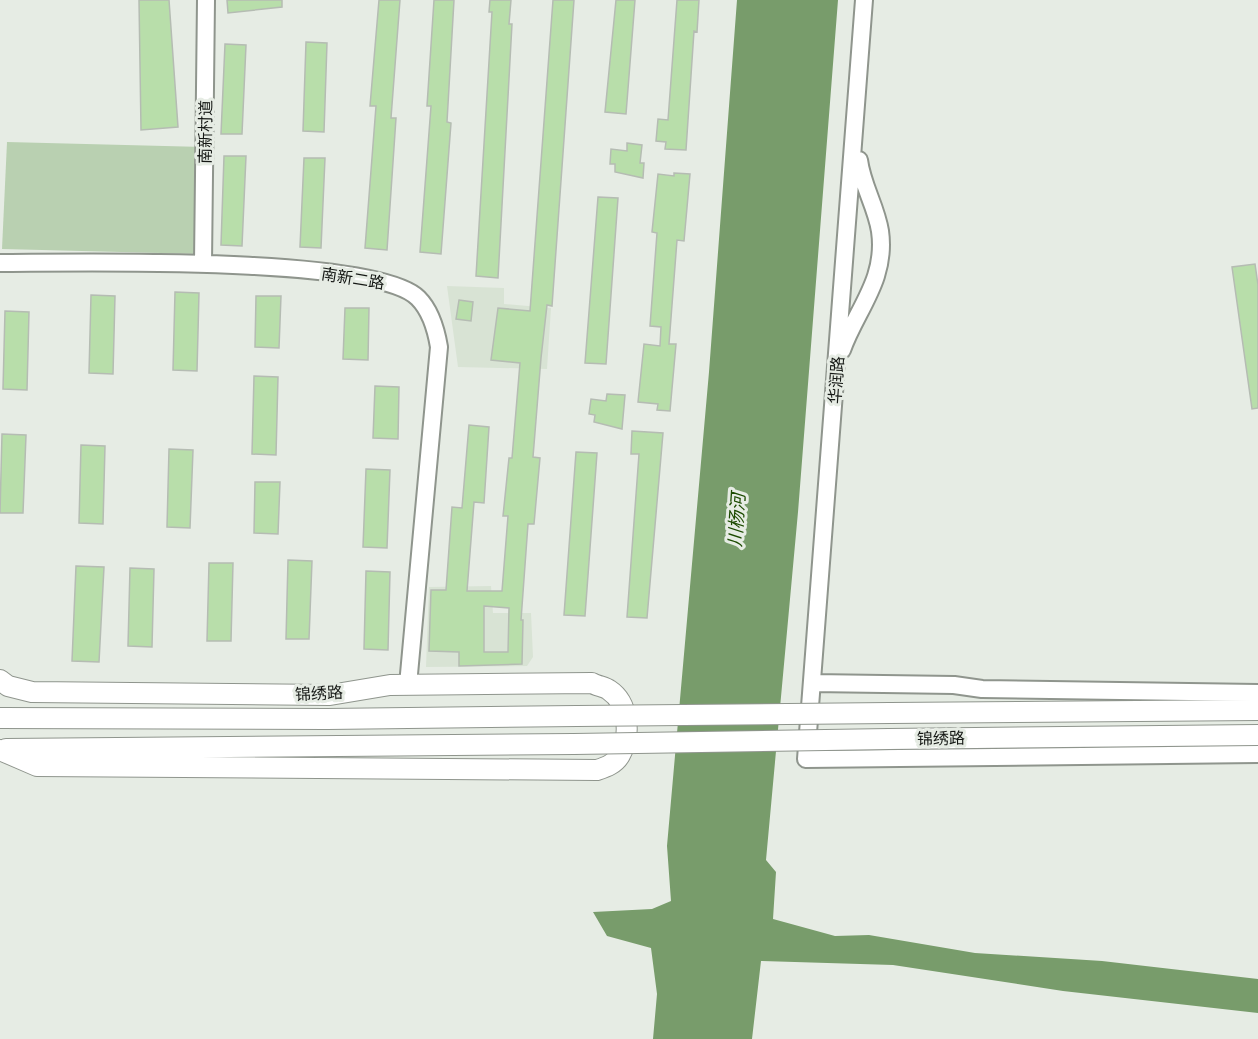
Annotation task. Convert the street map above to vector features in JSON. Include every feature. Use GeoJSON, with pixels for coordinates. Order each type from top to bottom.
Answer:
{"type":"FeatureCollection","features":[{"type":"Feature","properties":{"kind":"main road","name":"锦绣路"},"geometry":{"type":"LineString","coordinates":[[0,680],[8,686],[32,692],[330,695],[408,684],[592,684],[610,691],[622,706],[627,720],[626,738],[620,755],[611,765],[597,770],[37,766],[0,750]]}},
{"type":"Feature","properties":{"kind":"main road","name":"锦绣路"},"geometry":{"type":"LineString","coordinates":[[0,718],[327,719],[1258,710]]}},
{"type":"Feature","properties":{"kind":"main road","name":"锦绣路"},"geometry":{"type":"LineString","coordinates":[[0,750],[1258,735]]}},
{"type":"Feature","properties":{"kind":"street","name":"南新村道"},"geometry":{"type":"LineString","coordinates":[[203,263],[206,0]]}},
{"type":"Feature","properties":{"kind":"street","name":"华润路"},"geometry":{"type":"LineString","coordinates":[[864,0],[806,759],[1258,754]]}},
{"type":"Feature","properties":{"kind":"street"},"geometry":{"type":"LineString","coordinates":[[837,365],[844,342],[874,282],[881,241],[873,204],[861,178],[855,126]]}},
{"type":"Feature","properties":{"kind":"street","name":"南新二路"},"geometry":{"type":"LineString","coordinates":[[0,263],[203,263],[268,266],[393,284],[418,297],[436,326],[439,347],[408,684]]}},
{"type":"Feature","properties":{"kind":"street"},"geometry":{"type":"LineString","coordinates":[[813,683],[954,685],[982,689],[1258,693]]}},
{"type":"Feature","properties":{"kind":"shaded area"},"geometry":{"type":"Polygon","coordinates":[[[7,142],[204,147],[201,254],[2,249],[7,142]]]}},
{"type":"Feature","properties":{"kind":"shaded area"},"geometry":{"type":"Polygon","coordinates":[[[447,286],[504,288],[504,304],[551,308],[547,369],[458,367],[447,286]]]}},
{"type":"Feature","properties":{"kind":"shaded area"},"geometry":{"type":"Polygon","coordinates":[[[491,586],[493,613],[531,613],[533,657],[527,666],[426,667],[429,587],[491,586]]]}},
{"type":"Feature","properties":{"kind":"water","name":"川杨河"},"geometry":{"type":"Polygon","coordinates":[[[737,0],[838,0],[798,512],[766,860],[776,872],[773,919],[835,936],[869,935],[975,953],[1102,961],[1258,979],[1258,1013],[1063,991],[893,965],[761,961],[752,1039],[653,1039],[657,994],[651,948],[607,936],[593,912],[652,909],[671,901],[667,846],[709,372],[737,0]]]}},
{"type":"Feature","properties":{"kind":"building"},"geometry":{"type":"Polygon","coordinates":[[[139,0],[169,0],[178,127],[141,130],[139,0]]]}},
{"type":"Feature","properties":{"kind":"building"},"geometry":{"type":"Polygon","coordinates":[[[227,0],[282,0],[282,7],[228,13],[227,0]]]}},
{"type":"Feature","properties":{"kind":"building"},"geometry":{"type":"Polygon","coordinates":[[[379,0],[400,0],[391,118],[396,118],[387,250],[365,248],[376,106],[370,106],[379,0]]]}},
{"type":"Feature","properties":{"kind":"building"},"geometry":{"type":"Polygon","coordinates":[[[434,0],[454,0],[447,122],[451,123],[441,254],[420,252],[431,106],[427,106],[434,0]]]}},
{"type":"Feature","properties":{"kind":"building"},"geometry":{"type":"Polygon","coordinates":[[[490,0],[511,0],[509,24],[512,24],[498,278],[476,276],[492,12],[489,12],[490,0]]]}},
{"type":"Feature","properties":{"kind":"building"},"geometry":{"type":"Polygon","coordinates":[[[553,0],[574,0],[552,306],[547,305],[533,457],[540,458],[534,524],[528,524],[521,620],[523,620],[522,664],[459,666],[459,652],[429,651],[431,590],[446,590],[452,507],[462,508],[469,425],[489,427],[484,503],[474,502],[467,591],[502,591],[508,516],[503,516],[509,458],[512,458],[520,363],[491,360],[498,308],[530,311],[553,0]],[[484,606],[484,652],[508,652],[509,608],[484,606]]]}},
{"type":"Feature","properties":{"kind":"building"},"geometry":{"type":"Polygon","coordinates":[[[616,0],[635,0],[626,114],[605,112],[616,0]]]}},
{"type":"Feature","properties":{"kind":"building"},"geometry":{"type":"Polygon","coordinates":[[[677,0],[699,0],[697,32],[694,31],[686,150],[665,149],[666,142],[656,141],[658,119],[668,120],[677,0]]]}},
{"type":"Feature","properties":{"kind":"building"},"geometry":{"type":"Polygon","coordinates":[[[306,42],[327,43],[324,132],[303,131],[306,42]]]}},
{"type":"Feature","properties":{"kind":"building"},"geometry":{"type":"Polygon","coordinates":[[[225,44],[246,45],[242,134],[221,134],[225,44]]]}},
{"type":"Feature","properties":{"kind":"building"},"geometry":{"type":"Polygon","coordinates":[[[627,143],[642,145],[640,163],[644,163],[643,178],[615,172],[615,164],[610,164],[611,149],[627,151],[627,143]]]}},
{"type":"Feature","properties":{"kind":"building"},"geometry":{"type":"Polygon","coordinates":[[[224,156],[246,156],[242,246],[221,245],[224,156]]]}},
{"type":"Feature","properties":{"kind":"building"},"geometry":{"type":"Polygon","coordinates":[[[304,158],[325,158],[321,248],[300,247],[304,158]]]}},
{"type":"Feature","properties":{"kind":"building"},"geometry":{"type":"Polygon","coordinates":[[[674,173],[690,174],[684,241],[677,240],[669,344],[676,344],[670,411],[657,410],[658,404],[638,402],[644,344],[660,346],[661,327],[650,326],[657,233],[652,232],[658,174],[674,176],[674,173]]]}},
{"type":"Feature","properties":{"kind":"building"},"geometry":{"type":"Polygon","coordinates":[[[598,197],[618,198],[606,364],[585,363],[598,197]]]}},
{"type":"Feature","properties":{"kind":"building"},"geometry":{"type":"Polygon","coordinates":[[[1255,264],[1258,285],[1258,408],[1252,409],[1232,267],[1255,264]]]}},
{"type":"Feature","properties":{"kind":"building"},"geometry":{"type":"Polygon","coordinates":[[[175,292],[199,293],[197,371],[173,370],[175,292]]]}},
{"type":"Feature","properties":{"kind":"building"},"geometry":{"type":"Polygon","coordinates":[[[91,295],[115,296],[113,374],[89,373],[91,295]]]}},
{"type":"Feature","properties":{"kind":"building"},"geometry":{"type":"Polygon","coordinates":[[[256,296],[281,296],[279,348],[255,347],[256,296]]]}},
{"type":"Feature","properties":{"kind":"building"},"geometry":{"type":"Polygon","coordinates":[[[459,300],[473,302],[471,321],[456,319],[459,300]]]}},
{"type":"Feature","properties":{"kind":"building"},"geometry":{"type":"Polygon","coordinates":[[[345,308],[369,308],[368,360],[343,359],[345,308]]]}},
{"type":"Feature","properties":{"kind":"building"},"geometry":{"type":"Polygon","coordinates":[[[5,311],[29,312],[27,390],[3,389],[5,311]]]}},
{"type":"Feature","properties":{"kind":"building"},"geometry":{"type":"Polygon","coordinates":[[[254,376],[278,377],[276,455],[252,454],[254,376]]]}},
{"type":"Feature","properties":{"kind":"building"},"geometry":{"type":"Polygon","coordinates":[[[375,386],[399,387],[398,439],[373,438],[375,386]]]}},
{"type":"Feature","properties":{"kind":"building"},"geometry":{"type":"Polygon","coordinates":[[[607,394],[625,395],[622,429],[594,422],[595,415],[589,414],[591,399],[606,401],[607,394]]]}},
{"type":"Feature","properties":{"kind":"building"},"geometry":{"type":"Polygon","coordinates":[[[632,431],[663,433],[647,618],[627,617],[639,454],[631,454],[632,431]]]}},
{"type":"Feature","properties":{"kind":"building"},"geometry":{"type":"Polygon","coordinates":[[[2,434],[26,435],[23,513],[0,513],[2,434]]]}},
{"type":"Feature","properties":{"kind":"building"},"geometry":{"type":"Polygon","coordinates":[[[81,445],[105,446],[103,524],[79,523],[81,445]]]}},
{"type":"Feature","properties":{"kind":"building"},"geometry":{"type":"Polygon","coordinates":[[[169,449],[193,450],[190,528],[167,527],[169,449]]]}},
{"type":"Feature","properties":{"kind":"building"},"geometry":{"type":"Polygon","coordinates":[[[576,452],[597,453],[585,616],[564,615],[576,452]]]}},
{"type":"Feature","properties":{"kind":"building"},"geometry":{"type":"Polygon","coordinates":[[[366,469],[390,470],[387,548],[363,547],[366,469]]]}},
{"type":"Feature","properties":{"kind":"building"},"geometry":{"type":"Polygon","coordinates":[[[255,482],[280,482],[278,534],[254,533],[255,482]]]}},
{"type":"Feature","properties":{"kind":"building"},"geometry":{"type":"Polygon","coordinates":[[[288,560],[312,561],[309,639],[286,639],[288,560]]]}},
{"type":"Feature","properties":{"kind":"building"},"geometry":{"type":"Polygon","coordinates":[[[209,563],[233,563],[231,641],[207,641],[209,563]]]}},
{"type":"Feature","properties":{"kind":"building"},"geometry":{"type":"Polygon","coordinates":[[[76,566],[104,567],[99,662],[72,661],[76,566]]]}},
{"type":"Feature","properties":{"kind":"building"},"geometry":{"type":"Polygon","coordinates":[[[130,568],[154,569],[152,647],[128,646],[130,568]]]}},
{"type":"Feature","properties":{"kind":"building"},"geometry":{"type":"Polygon","coordinates":[[[366,571],[390,572],[388,650],[364,649],[366,571]]]}}]}
